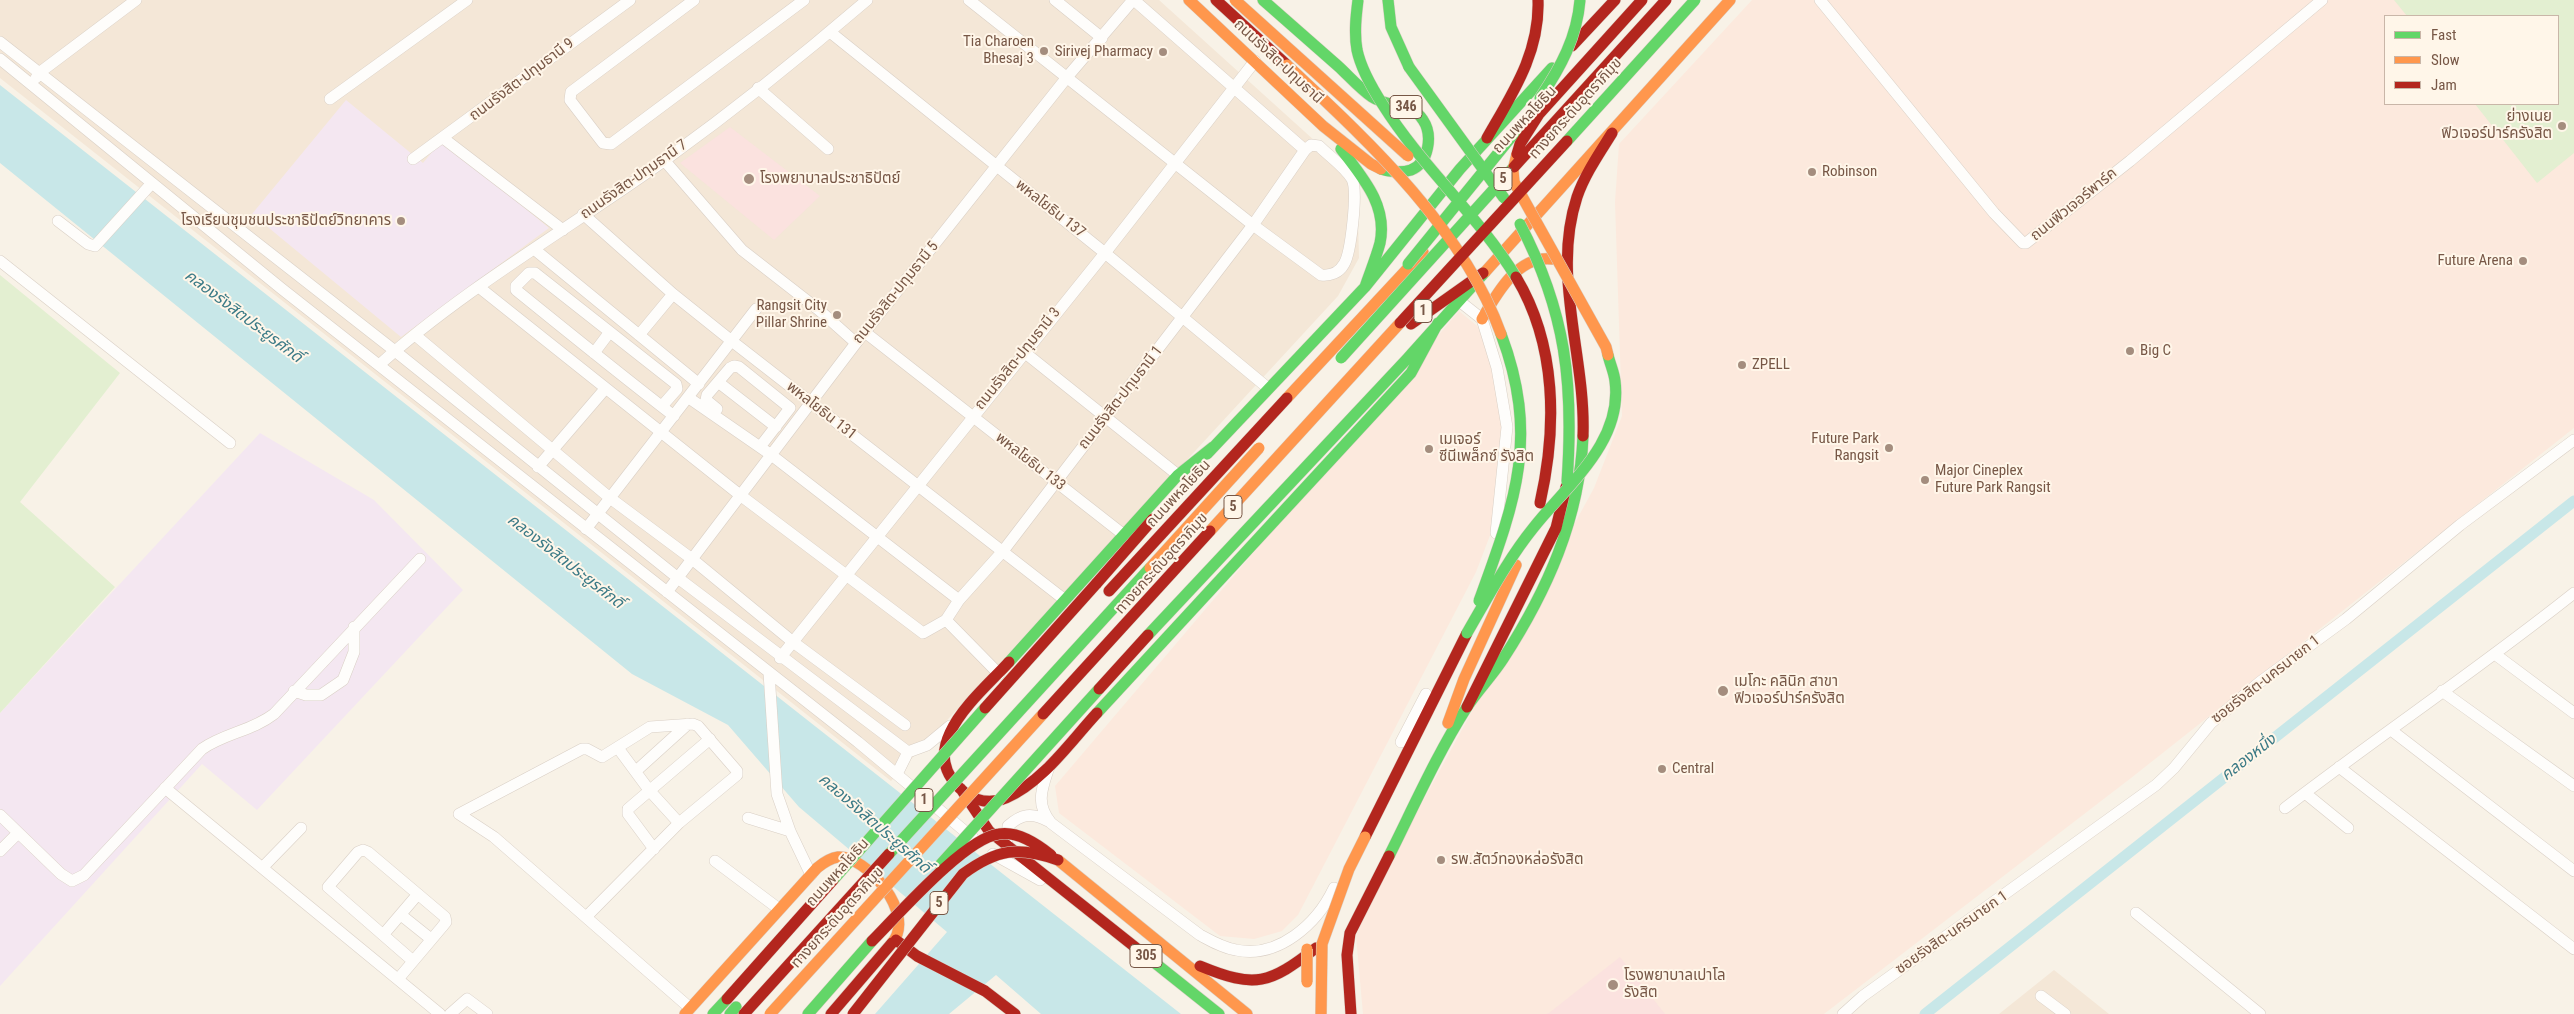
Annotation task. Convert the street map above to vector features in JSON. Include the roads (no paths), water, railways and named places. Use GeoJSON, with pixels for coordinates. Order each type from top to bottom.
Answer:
{"type":"FeatureCollection","features":[{"type":"Feature","properties":{"kind":"main road","name":"ถนนรังสิต-ปทุมธานี"},"geometry":{"type":"LineString","coordinates":[[1189,0],[1255,60],[1323,126]]}},
{"type":"Feature","properties":{"kind":"main road"},"geometry":{"type":"LineString","coordinates":[[1216,0],[1350,123],[1394,170],[1455,249],[1482,291],[1500,332],[1516,376],[1522,418],[1519,470],[1502,539],[1468,632]]}},
{"type":"Feature","properties":{"kind":"main road"},"geometry":{"type":"LineString","coordinates":[[1235,0],[1393,142],[1475,221]]}},
{"type":"Feature","properties":{"kind":"main road","name":"346"},"geometry":{"type":"LineString","coordinates":[[1263,0],[1373,98],[1405,106],[1417,113],[1424,121],[1428,134],[1428,146],[1422,162],[1411,170],[1386,171],[1372,164],[1323,126]]}},
{"type":"Feature","properties":{"kind":"main road"},"geometry":{"type":"LineString","coordinates":[[1358,0],[1356,23],[1357,50],[1365,75],[1406,140],[1506,260],[1531,309],[1546,358],[1552,401],[1546,480],[1540,503],[1505,591],[1464,679],[1426,782]]}},
{"type":"Feature","properties":{"kind":"main road"},"geometry":{"type":"LineString","coordinates":[[1351,1014],[1348,982],[1350,933],[1426,782],[1467,708],[1556,528],[1567,482],[1571,438],[1571,394],[1566,345],[1552,295],[1529,239],[1511,209],[1408,67],[1391,27],[1388,0]]}},
{"type":"Feature","properties":{"kind":"main road"},"geometry":{"type":"LineString","coordinates":[[1487,138],[1530,59],[1540,11],[1538,0]]}},
{"type":"Feature","properties":{"kind":"main road","name":"ทางยกระดับอุตราภิมุข"},"geometry":{"type":"LineString","coordinates":[[1580,0],[1577,29],[1567,54],[1549,85],[1502,149],[1385,293],[1338,362],[1666,0]]}},
{"type":"Feature","properties":{"kind":"main road","name":"ถนนพหลโยธิน"},"geometry":{"type":"LineString","coordinates":[[713,1014],[1096,584],[1213,447],[1365,286],[1487,138],[1614,0]]}},
{"type":"Feature","properties":{"kind":"main road"},"geometry":{"type":"LineString","coordinates":[[1321,1014],[1322,944],[1349,869],[1468,632],[1509,563],[1534,527],[1592,461],[1605,435],[1615,406],[1615,381],[1606,347],[1531,215],[1514,182],[1513,170],[1520,144],[1539,114],[1642,0]]}},
{"type":"Feature","properties":{"kind":"main road","name":"ถนนพหลโยธิน"},"geometry":{"type":"LineString","coordinates":[[1106,595],[1656,0]]}},
{"type":"Feature","properties":{"kind":"main road","name":"ทางยกระดับอุตราภิมุข"},"geometry":{"type":"LineString","coordinates":[[770,1014],[1695,0]]}},
{"type":"Feature","properties":{"kind":"main road","name":"1"},"geometry":{"type":"LineString","coordinates":[[784,1014],[941,836],[1411,324],[1704,0]]}},
{"type":"Feature","properties":{"kind":"main road","name":"1"},"geometry":{"type":"LineString","coordinates":[[808,1014],[1148,635],[1438,323],[1612,133],[1730,0]]}},
{"type":"Feature","properties":{"kind":"main road"},"geometry":{"type":"LineString","coordinates":[[1323,126],[1344,126],[1360,116],[1363,105],[1361,89]]}},
{"type":"Feature","properties":{"kind":"main road"},"geometry":{"type":"LineString","coordinates":[[1323,126],[1362,178],[1378,206],[1382,234],[1365,286]]}},
{"type":"Feature","properties":{"kind":"main road"},"geometry":{"type":"LineString","coordinates":[[1467,708],[1503,659],[1547,582],[1565,538],[1582,470],[1584,411],[1570,304],[1567,265],[1570,231],[1577,198],[1588,171],[1612,133]]}},
{"type":"Feature","properties":{"kind":"main road"},"geometry":{"type":"LineString","coordinates":[[1482,318],[1503,284],[1526,264],[1548,257],[1567,265]]}},
{"type":"Feature","properties":{"kind":"main road"},"geometry":{"type":"LineString","coordinates":[[1411,324],[1483,273]]}},
{"type":"Feature","properties":{"kind":"main road"},"geometry":{"type":"LineString","coordinates":[[961,789],[978,800],[995,800],[1017,792],[1050,765],[1411,373],[1438,323]]}},
{"type":"Feature","properties":{"kind":"main road","name":"ทางยกระดับอุตราภิมุข"},"geometry":{"type":"LineString","coordinates":[[737,1012],[1265,441]]}},
{"type":"Feature","properties":{"kind":"main road"},"geometry":{"type":"LineString","coordinates":[[1073,897],[989,831],[947,767],[944,757],[947,735],[959,718],[1178,475],[1213,447]]}},
{"type":"Feature","properties":{"kind":"main road"},"geometry":{"type":"LineString","coordinates":[[1204,576],[1304,489]]}},
{"type":"Feature","properties":{"kind":"main road","name":"ถนนพหลโยธิน"},"geometry":{"type":"LineString","coordinates":[[737,1012],[1004,710]]}},
{"type":"Feature","properties":{"kind":"main road"},"geometry":{"type":"LineString","coordinates":[[872,941],[960,857],[984,838],[996,834],[1020,837],[1043,849],[1058,860],[1247,1014]]}},
{"type":"Feature","properties":{"kind":"main road","name":"5"},"geometry":{"type":"LineString","coordinates":[[853,1014],[958,880],[978,862],[990,855],[1006,850],[1033,851],[1058,860]]}},
{"type":"Feature","properties":{"kind":"main road"},"geometry":{"type":"LineString","coordinates":[[687,1011],[811,875],[825,861],[840,857],[861,866],[889,891],[894,899],[900,918],[900,929],[895,940],[831,1014]]}},
{"type":"Feature","properties":{"kind":"main road","name":"305"},"geometry":{"type":"LineString","coordinates":[[1073,897],[1219,1014]]}},
{"type":"Feature","properties":{"kind":"main road"},"geometry":{"type":"LineString","coordinates":[[1180,958],[1228,978],[1264,982],[1288,971],[1339,930],[1367,899]]}},
{"type":"Feature","properties":{"kind":"main road"},"geometry":{"type":"LineString","coordinates":[[895,940],[917,956],[985,991],[1015,1014]]}},
{"type":"Feature","properties":{"kind":"main road"},"geometry":{"type":"LineString","coordinates":[[1307,949],[1306,980],[1310,1004],[1314,1014]]}},
{"type":"Feature","properties":{"kind":"street"},"geometry":{"type":"LineString","coordinates":[[32,84],[39,73],[136,0]]}},
{"type":"Feature","properties":{"kind":"street"},"geometry":{"type":"LineString","coordinates":[[330,99],[467,0]]}},
{"type":"Feature","properties":{"kind":"street","name":"ถนนรังสิต-ปทุมธานี 9"},"geometry":{"type":"LineString","coordinates":[[414,158],[630,0]]}},
{"type":"Feature","properties":{"kind":"street"},"geometry":{"type":"LineString","coordinates":[[694,0],[571,92],[570,100],[608,146],[804,0]]}},
{"type":"Feature","properties":{"kind":"street","name":"ถนนรังสิต-ปทุมธานี 7"},"geometry":{"type":"LineString","coordinates":[[379,366],[415,335],[480,288],[583,214],[664,160],[830,32],[867,0]]}},
{"type":"Feature","properties":{"kind":"street"},"geometry":{"type":"LineString","coordinates":[[969,0],[1068,76],[1253,225],[1321,275],[1328,276],[1337,272],[1345,263],[1355,201],[1351,179],[1319,146],[1311,144],[1305,150],[1234,86],[1133,0]]}},
{"type":"Feature","properties":{"kind":"street"},"geometry":{"type":"LineString","coordinates":[[1055,0],[1102,38]]}},
{"type":"Feature","properties":{"kind":"street","name":"ถนนรังสิต-ปทุมธานี 5"},"geometry":{"type":"LineString","coordinates":[[667,592],[856,343],[866,334],[1068,76],[1133,0]]}},
{"type":"Feature","properties":{"kind":"street","name":"ถนนฟิวเจอร์พาร์ค"},"geometry":{"type":"LineString","coordinates":[[1820,0],[2010,232],[2020,242],[2026,244],[2130,161],[2322,0]]}},
{"type":"Feature","properties":{"kind":"street","name":"พหลโยธิน 137"},"geometry":{"type":"LineString","coordinates":[[830,32],[995,167],[1105,252],[1268,388]]}},
{"type":"Feature","properties":{"kind":"street"},"geometry":{"type":"LineString","coordinates":[[0,42],[395,351],[538,467],[780,658],[908,752]]}},
{"type":"Feature","properties":{"kind":"street"},"geometry":{"type":"LineString","coordinates":[[0,58],[149,186],[897,774],[997,858],[1073,897]]}},
{"type":"Feature","properties":{"kind":"street","name":"ถนนรังสิต-ปทุมธานี 3"},"geometry":{"type":"LineString","coordinates":[[780,658],[1105,252],[1255,60]]}},
{"type":"Feature","properties":{"kind":"street"},"geometry":{"type":"LineString","coordinates":[[758,88],[828,149]]}},
{"type":"Feature","properties":{"kind":"street"},"geometry":{"type":"LineString","coordinates":[[443,138],[563,230]]}},
{"type":"Feature","properties":{"kind":"street","name":"ถนนรังสิต-ปทุมธานี 1"},"geometry":{"type":"LineString","coordinates":[[846,574],[923,633],[946,620],[959,600],[1003,552],[1106,418],[1253,225],[1305,150]]}},
{"type":"Feature","properties":{"kind":"street"},"geometry":{"type":"LineString","coordinates":[[664,160],[742,250],[819,310],[856,343]]}},
{"type":"Feature","properties":{"kind":"street"},"geometry":{"type":"LineString","coordinates":[[58,221],[91,246],[97,245],[149,186]]}},
{"type":"Feature","properties":{"kind":"street","name":"พหลโยธิน 131"},"geometry":{"type":"LineString","coordinates":[[583,214],[673,294],[1065,600]]}},
{"type":"Feature","properties":{"kind":"street"},"geometry":{"type":"LineString","coordinates":[[534,249],[699,384]]}},
{"type":"Feature","properties":{"kind":"street"},"geometry":{"type":"LineString","coordinates":[[0,261],[230,443]]}},
{"type":"Feature","properties":{"kind":"street"},"geometry":{"type":"LineString","coordinates":[[662,406],[677,389],[676,384],[532,272],[516,286],[516,290],[674,416]]}},
{"type":"Feature","properties":{"kind":"street"},"geometry":{"type":"LineString","coordinates":[[480,288],[740,495],[846,574]]}},
{"type":"Feature","properties":{"kind":"street"},"geometry":{"type":"LineString","coordinates":[[639,335],[673,294]]}},
{"type":"Feature","properties":{"kind":"street"},"geometry":{"type":"LineString","coordinates":[[1018,855],[1006,836],[1008,826],[1016,818],[1026,815],[1038,815],[1200,935],[1226,947],[1254,952],[1268,950],[1293,938],[1317,915],[1332,892],[1415,712],[1469,610],[1492,555],[1507,427],[1496,368],[1482,318],[1458,300]]}},
{"type":"Feature","properties":{"kind":"street"},"geometry":{"type":"LineString","coordinates":[[586,529],[733,342],[756,309]]}},
{"type":"Feature","properties":{"kind":"street"},"geometry":{"type":"LineString","coordinates":[[594,353],[609,333]]}},
{"type":"Feature","properties":{"kind":"street","name":"พหลโยธิน 133"},"geometry":{"type":"LineString","coordinates":[[866,334],[1124,535]]}},
{"type":"Feature","properties":{"kind":"street"},"geometry":{"type":"LineString","coordinates":[[415,335],[610,498],[692,559],[793,642],[905,724]]}},
{"type":"Feature","properties":{"kind":"street"},"geometry":{"type":"LineString","coordinates":[[1024,352],[1178,475]]}},
{"type":"Feature","properties":{"kind":"street"},"geometry":{"type":"LineString","coordinates":[[763,443],[790,408],[738,367],[734,366],[730,368],[706,397],[708,403],[763,443],[772,452]]}},
{"type":"Feature","properties":{"kind":"street"},"geometry":{"type":"LineString","coordinates":[[718,382],[776,427]]}},
{"type":"Feature","properties":{"kind":"street"},"geometry":{"type":"LineString","coordinates":[[538,467],[605,389]]}},
{"type":"Feature","properties":{"kind":"street"},"geometry":{"type":"LineString","coordinates":[[689,398],[772,452],[959,600]]}},
{"type":"Feature","properties":{"kind":"street","name":"ซอยรังสิต-นครนายก 1"},"geometry":{"type":"LineString","coordinates":[[1843,1014],[1863,996],[2156,785],[2174,768],[2211,723],[2246,694],[2346,619],[2460,525],[2574,440]]}},
{"type":"Feature","properties":{"kind":"street"},"geometry":{"type":"LineString","coordinates":[[0,815],[61,874],[72,881],[84,875],[202,749],[213,741],[256,727],[265,721],[420,559]]}},
{"type":"Feature","properties":{"kind":"street"},"geometry":{"type":"LineString","coordinates":[[2285,808],[2442,691],[2496,655],[2574,593]]}},
{"type":"Feature","properties":{"kind":"street"},"geometry":{"type":"LineString","coordinates":[[946,620],[999,674]]}},
{"type":"Feature","properties":{"kind":"street"},"geometry":{"type":"LineString","coordinates":[[294,691],[306,695],[321,695],[343,680],[354,652],[354,627]]}},
{"type":"Feature","properties":{"kind":"street"},"geometry":{"type":"LineString","coordinates":[[2496,655],[2574,713]]}},
{"type":"Feature","properties":{"kind":"street"},"geometry":{"type":"LineString","coordinates":[[769,673],[777,794],[790,831],[811,875]]}},
{"type":"Feature","properties":{"kind":"street"},"geometry":{"type":"LineString","coordinates":[[2442,691],[2574,786]]}},
{"type":"Feature","properties":{"kind":"street"},"geometry":{"type":"LineString","coordinates":[[897,774],[908,752],[927,745],[959,718]]}},
{"type":"Feature","properties":{"kind":"street"},"geometry":{"type":"LineString","coordinates":[[636,771],[688,724]]}},
{"type":"Feature","properties":{"kind":"street"},"geometry":{"type":"LineString","coordinates":[[586,917],[679,823],[737,775],[737,770],[698,726],[688,724],[650,726],[602,757],[587,749],[582,749],[459,814],[494,837],[586,917],[687,1011]]}},
{"type":"Feature","properties":{"kind":"street"},"geometry":{"type":"LineString","coordinates":[[2391,730],[2574,871]]}},
{"type":"Feature","properties":{"kind":"street"},"geometry":{"type":"LineString","coordinates":[[654,849],[627,811],[710,739]]}},
{"type":"Feature","properties":{"kind":"street"},"geometry":{"type":"LineString","coordinates":[[618,748],[649,790],[679,823]]}},
{"type":"Feature","properties":{"kind":"street"},"geometry":{"type":"LineString","coordinates":[[1050,765],[1040,799],[1041,807],[1051,823]]}},
{"type":"Feature","properties":{"kind":"street"},"geometry":{"type":"LineString","coordinates":[[2339,767],[2574,949]]}},
{"type":"Feature","properties":{"kind":"street"},"geometry":{"type":"LineString","coordinates":[[165,788],[399,978],[440,1014]]}},
{"type":"Feature","properties":{"kind":"street"},"geometry":{"type":"LineString","coordinates":[[2305,793],[2348,828]]}},
{"type":"Feature","properties":{"kind":"street"},"geometry":{"type":"LineString","coordinates":[[748,818],[790,831]]}},
{"type":"Feature","properties":{"kind":"street"},"geometry":{"type":"LineString","coordinates":[[263,867],[301,828]]}},
{"type":"Feature","properties":{"kind":"street"},"geometry":{"type":"LineString","coordinates":[[0,851],[18,833]]}},
{"type":"Feature","properties":{"kind":"street"},"geometry":{"type":"LineString","coordinates":[[399,978],[446,922],[445,917],[363,850],[358,852],[328,887],[413,961]]}},
{"type":"Feature","properties":{"kind":"street"},"geometry":{"type":"LineString","coordinates":[[715,860],[779,909]]}},
{"type":"Feature","properties":{"kind":"street"},"geometry":{"type":"LineString","coordinates":[[383,935],[418,894]]}},
{"type":"Feature","properties":{"kind":"street"},"geometry":{"type":"LineString","coordinates":[[2136,913],[2260,1014]]}},
{"type":"Feature","properties":{"kind":"street"},"geometry":{"type":"LineString","coordinates":[[401,915],[432,939]]}},
{"type":"Feature","properties":{"kind":"street"},"geometry":{"type":"LineString","coordinates":[[2041,996],[2065,1014]]}},
{"type":"Feature","properties":{"kind":"street"},"geometry":{"type":"LineString","coordinates":[[450,1014],[467,999],[487,1014]]}},
{"type":"Feature","properties":{"kind":"water","name":"คลองรังสิตประยูรศักดิ์"},"geometry":{"type":"Polygon","coordinates":[[[0,85],[1181,1014],[1041,1014],[996,975],[949,1014],[875,1014],[947,932],[799,807],[728,725],[632,674],[0,163],[0,85]]]}},
{"type":"Feature","properties":{"kind":"waterway","name":"คลองหนึ่ง"},"geometry":{"type":"LineString","coordinates":[[1925,1014],[2574,501]]}},
{"type":"Feature","properties":{"kind":"place","name":"Tia Charoen Bhesaj 3"},"geometry":{"type":"Point","coordinates":[1044,51]}},
{"type":"Feature","properties":{"kind":"place","name":"Sirivej Pharmacy"},"geometry":{"type":"Point","coordinates":[1163,52]}},
{"type":"Feature","properties":{"kind":"place","name":"ย่างเนย ฟิวเจอร์ปาร์ครังสิต"},"geometry":{"type":"Point","coordinates":[2562,126]}},
{"type":"Feature","properties":{"kind":"place","name":"Robinson"},"geometry":{"type":"Point","coordinates":[1812,172]}},
{"type":"Feature","properties":{"kind":"place","name":"โรงพยาบาลประชาธิปัตย์"},"geometry":{"type":"Point","coordinates":[749,179]}},
{"type":"Feature","properties":{"kind":"place","name":"โรงเรียนชุมชนประชาธิปัตย์วิทยาคาร"},"geometry":{"type":"Point","coordinates":[401,221]}},
{"type":"Feature","properties":{"kind":"place","name":"Future Arena"},"geometry":{"type":"Point","coordinates":[2523,261]}},
{"type":"Feature","properties":{"kind":"place","name":"Rangsit City Pillar Shrine"},"geometry":{"type":"Point","coordinates":[837,315]}},
{"type":"Feature","properties":{"kind":"place","name":"Big C"},"geometry":{"type":"Point","coordinates":[2130,351]}},
{"type":"Feature","properties":{"kind":"place","name":"ZPELL"},"geometry":{"type":"Point","coordinates":[1742,365]}},
{"type":"Feature","properties":{"kind":"place","name":"Future Park Rangsit"},"geometry":{"type":"Point","coordinates":[1889,448]}},
{"type":"Feature","properties":{"kind":"place","name":"เมเจอร์ ซีนีเพล็กซ์ รังสิต"},"geometry":{"type":"Point","coordinates":[1429,449]}},
{"type":"Feature","properties":{"kind":"place","name":"Major Cineplex Future Park Rangsit"},"geometry":{"type":"Point","coordinates":[1925,480]}},
{"type":"Feature","properties":{"kind":"place","name":"เมโกะ คลินิก สาขา ฟิวเจอร์ปาร์ครังสิต"},"geometry":{"type":"Point","coordinates":[1723,691]}},
{"type":"Feature","properties":{"kind":"place","name":"Central"},"geometry":{"type":"Point","coordinates":[1662,769]}},
{"type":"Feature","properties":{"kind":"place","name":"รพ.สัตว์ทองหล่อรังสิต"},"geometry":{"type":"Point","coordinates":[1441,860]}},
{"type":"Feature","properties":{"kind":"place","name":"โรงพยาบาลเปาโล รังสิต"},"geometry":{"type":"Point","coordinates":[1613,985]}}]}
